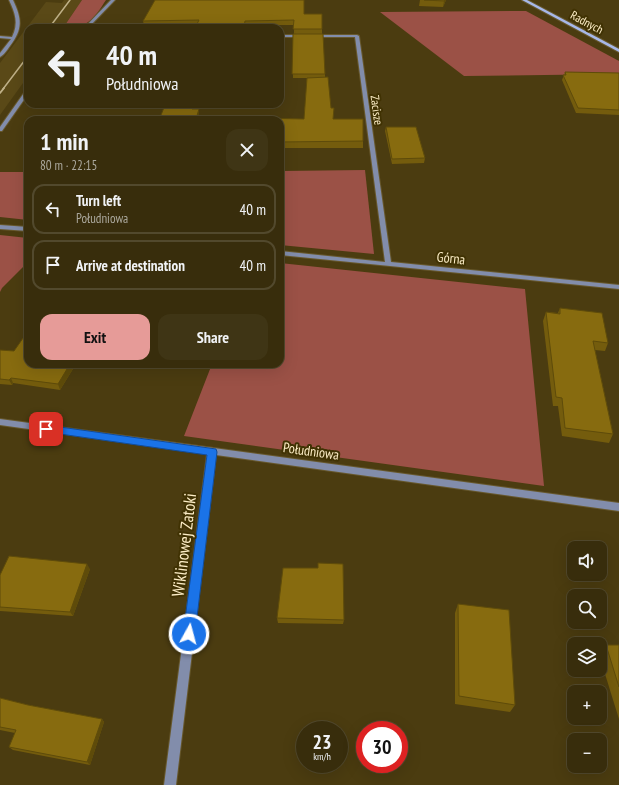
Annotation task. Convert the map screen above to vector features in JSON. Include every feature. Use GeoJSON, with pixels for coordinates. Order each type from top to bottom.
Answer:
{"type":"FeatureCollection","features":[{"type":"Feature","properties":{"kind":"street"},"geometry":{"type":"LineString","coordinates":[[0,56],[14,38],[20,21],[11,0]]}},
{"type":"Feature","properties":{"kind":"street"},"geometry":{"type":"LineString","coordinates":[[90,24],[110,5],[113,0]]}},
{"type":"Feature","properties":{"kind":"street","name":"Radnych"},"geometry":{"type":"LineString","coordinates":[[524,0],[619,51]]}},
{"type":"Feature","properties":{"kind":"street","name":"Zacisze"},"geometry":{"type":"LineString","coordinates":[[284,36],[357,36],[388,263]]}},
{"type":"Feature","properties":{"kind":"street"},"geometry":{"type":"LineString","coordinates":[[0,37],[14,38]]}},
{"type":"Feature","properties":{"kind":"street"},"geometry":{"type":"LineString","coordinates":[[0,130],[24,96]]}},
{"type":"Feature","properties":{"kind":"street"},"geometry":{"type":"LineString","coordinates":[[0,227],[24,230]]}},
{"type":"Feature","properties":{"kind":"street","name":"Górna"},"geometry":{"type":"LineString","coordinates":[[284,253],[619,287]]}},
{"type":"Feature","properties":{"kind":"street","name":"Południowa"},"geometry":{"type":"LineString","coordinates":[[0,422],[619,507]]}},
{"type":"Feature","properties":{"kind":"street","name":"Wiklinowej Zatoki"},"geometry":{"type":"LineString","coordinates":[[170,785],[212,452]]}},
{"type":"Feature","properties":{"kind":"shaded area"},"geometry":{"type":"Polygon","coordinates":[[[64,0],[82,0],[66,24],[29,24],[46,2],[62,3],[64,0]]]}},
{"type":"Feature","properties":{"kind":"shaded area"},"geometry":{"type":"Polygon","coordinates":[[[82,0],[106,0],[89,22],[84,24],[66,24],[82,0]]]}},
{"type":"Feature","properties":{"kind":"shaded area"},"geometry":{"type":"Polygon","coordinates":[[[526,11],[619,61],[619,74],[464,76],[380,12],[526,11]]]}},
{"type":"Feature","properties":{"kind":"shaded area"},"geometry":{"type":"Polygon","coordinates":[[[24,31],[24,82],[0,115],[0,63],[24,31]]]}},
{"type":"Feature","properties":{"kind":"shaded area"},"geometry":{"type":"Polygon","coordinates":[[[365,170],[374,254],[284,245],[284,171],[365,170]]]}},
{"type":"Feature","properties":{"kind":"shaded area"},"geometry":{"type":"Polygon","coordinates":[[[0,172],[24,172],[24,220],[0,217],[0,172]]]}},
{"type":"Feature","properties":{"kind":"shaded area"},"geometry":{"type":"Polygon","coordinates":[[[0,235],[24,238],[24,266],[2,288],[0,292],[0,235]]]}},
{"type":"Feature","properties":{"kind":"shaded area"},"geometry":{"type":"Polygon","coordinates":[[[284,263],[525,289],[544,486],[184,436],[210,368],[284,368],[284,263]]]}},
{"type":"Feature","properties":{"kind":"building"},"geometry":{"type":"Polygon","coordinates":[[[155,0],[304,0],[304,14],[322,14],[322,29],[293,29],[294,20],[245,21],[245,24],[197,24],[199,20],[143,21],[155,0]]]}},
{"type":"Feature","properties":{"kind":"building"},"geometry":{"type":"Polygon","coordinates":[[[424,0],[445,0],[444,1],[424,0]]]}},
{"type":"Feature","properties":{"kind":"building"},"geometry":{"type":"Polygon","coordinates":[[[293,34],[323,34],[325,74],[292,74],[293,34]]]}},
{"type":"Feature","properties":{"kind":"building"},"geometry":{"type":"Polygon","coordinates":[[[565,72],[619,73],[619,110],[578,108],[563,75],[566,75],[565,72]]]}},
{"type":"Feature","properties":{"kind":"building"},"geometry":{"type":"Polygon","coordinates":[[[328,77],[331,108],[334,108],[333,119],[363,119],[363,141],[284,142],[284,119],[304,119],[307,78],[328,77]]]}},
{"type":"Feature","properties":{"kind":"building"},"geometry":{"type":"Polygon","coordinates":[[[164,108],[199,109],[197,116],[161,116],[164,108]]]}},
{"type":"Feature","properties":{"kind":"building"},"geometry":{"type":"Polygon","coordinates":[[[386,127],[416,127],[425,158],[392,159],[386,127]]]}},
{"type":"Feature","properties":{"kind":"building"},"geometry":{"type":"Polygon","coordinates":[[[560,308],[602,313],[608,343],[593,341],[613,434],[565,428],[562,398],[556,397],[546,312],[560,314],[560,308]]]}},
{"type":"Feature","properties":{"kind":"building"},"geometry":{"type":"Polygon","coordinates":[[[24,337],[24,368],[68,368],[58,384],[11,378],[9,380],[0,379],[0,350],[14,351],[24,337]]]}},
{"type":"Feature","properties":{"kind":"building"},"geometry":{"type":"Polygon","coordinates":[[[9,556],[87,564],[70,612],[0,607],[0,575],[9,556]]]}},
{"type":"Feature","properties":{"kind":"building"},"geometry":{"type":"Polygon","coordinates":[[[318,563],[343,564],[344,620],[277,618],[283,568],[318,568],[318,563]]]}},
{"type":"Feature","properties":{"kind":"building"},"geometry":{"type":"Polygon","coordinates":[[[458,604],[509,610],[515,705],[459,696],[458,604]]]}},
{"type":"Feature","properties":{"kind":"building"},"geometry":{"type":"Polygon","coordinates":[[[607,645],[619,645],[619,687],[607,648],[607,645]]]}},
{"type":"Feature","properties":{"kind":"building"},"geometry":{"type":"Polygon","coordinates":[[[0,698],[28,705],[102,719],[87,762],[9,747],[16,730],[0,727],[0,698]]]}},
{"type":"Feature","properties":{"kind":"railway"},"geometry":{"type":"LineString","coordinates":[[52,24],[70,0]]}},
{"type":"Feature","properties":{"kind":"railway"},"geometry":{"type":"LineString","coordinates":[[3,89],[24,61]]}},
{"type":"Feature","properties":{"kind":"railway"},"geometry":{"type":"LineString","coordinates":[[0,93],[4,88]]}},
{"type":"Feature","properties":{"kind":"route"},"geometry":{"type":"LineString","coordinates":[[46,429],[212,452],[189,634]]}}]}
